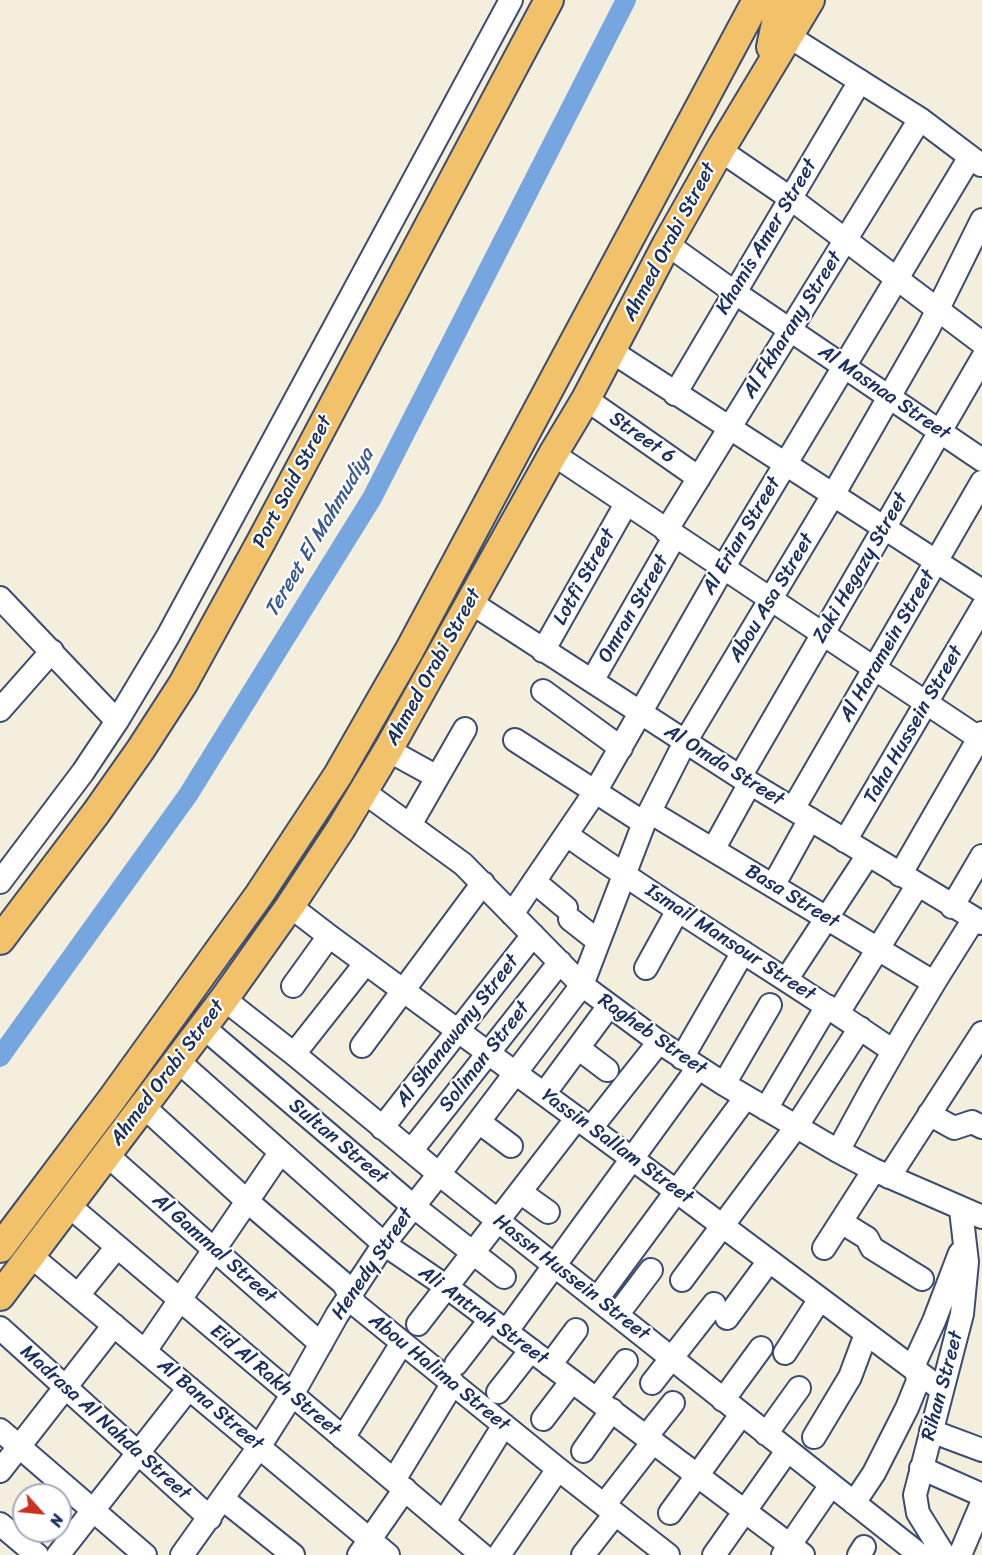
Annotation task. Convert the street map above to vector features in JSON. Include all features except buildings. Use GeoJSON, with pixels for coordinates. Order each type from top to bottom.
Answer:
{"type":"FeatureCollection","features":[{"type":"Feature","properties":{"kind":"main road","name":"Port Said Street"},"geometry":{"type":"LineString","coordinates":[[0,940],[96,813],[183,684],[549,0]]}},
{"type":"Feature","properties":{"kind":"main road","name":"Ahmed Orabi Street"},"geometry":{"type":"LineString","coordinates":[[0,1248],[112,1099],[259,895],[338,776],[414,641],[757,0]]}},
{"type":"Feature","properties":{"kind":"main road"},"geometry":{"type":"LineString","coordinates":[[773,64],[772,37],[786,0]]}},
{"type":"Feature","properties":{"kind":"main road","name":"Ahmed Orabi Street"},"geometry":{"type":"LineString","coordinates":[[0,1296],[224,999],[290,906],[364,792],[586,399],[667,244],[720,150],[810,0]]}},
{"type":"Feature","properties":{"kind":"street","name":"Port Said Street"},"geometry":{"type":"LineString","coordinates":[[0,882],[63,799],[117,721],[168,636],[512,0]]}},
{"type":"Feature","properties":{"kind":"street"},"geometry":{"type":"LineString","coordinates":[[790,36],[920,119],[976,161]]}},
{"type":"Feature","properties":{"kind":"street","name":"Khamis Amer Street"},"geometry":{"type":"LineString","coordinates":[[675,394],[860,81]]}},
{"type":"Feature","properties":{"kind":"street","name":"Al Fkharany Street"},"geometry":{"type":"LineString","coordinates":[[670,534],[699,477],[920,119]]}},
{"type":"Feature","properties":{"kind":"street"},"geometry":{"type":"LineString","coordinates":[[720,150],[790,198],[982,343]]}},
{"type":"Feature","properties":{"kind":"street","name":"Al Erian Street"},"geometry":{"type":"LineString","coordinates":[[513,914],[596,792],[723,568],[896,278],[976,161]]}},
{"type":"Feature","properties":{"kind":"street","name":"Abou Asa Street"},"geometry":{"type":"LineString","coordinates":[[582,985],[647,818],[685,742],[889,397],[938,310],[982,220]]}},
{"type":"Feature","properties":{"kind":"street","name":"Al Masnaa Street"},"geometry":{"type":"LineString","coordinates":[[667,244],[982,460]]}},
{"type":"Feature","properties":{"kind":"street"},"geometry":{"type":"LineString","coordinates":[[611,351],[982,591]]}},
{"type":"Feature","properties":{"kind":"street","name":"Zaki Hegazy Street"},"geometry":{"type":"LineString","coordinates":[[713,850],[745,780],[823,635],[982,359]]}},
{"type":"Feature","properties":{"kind":"street","name":"Street 6"},"geometry":{"type":"LineString","coordinates":[[586,399],[699,477]]}},
{"type":"Feature","properties":{"kind":"street"},"geometry":{"type":"LineString","coordinates":[[553,454],[874,669],[981,737],[908,880],[878,948],[832,1009],[766,1109]]}},
{"type":"Feature","properties":{"kind":"street","name":"Al Haramein Street"},"geometry":{"type":"LineString","coordinates":[[773,886],[802,814],[874,669],[982,482]]}},
{"type":"Feature","properties":{"kind":"street","name":"Lotfi Street"},"geometry":{"type":"LineString","coordinates":[[543,651],[626,504]]}},
{"type":"Feature","properties":{"kind":"street","name":"Omran Street"},"geometry":{"type":"LineString","coordinates":[[592,681],[670,534]]}},
{"type":"Feature","properties":{"kind":"street"},"geometry":{"type":"LineString","coordinates":[[0,598],[117,721]]}},
{"type":"Feature","properties":{"kind":"street","name":"Al Omda Street"},"geometry":{"type":"LineString","coordinates":[[470,602],[745,780],[978,921]]}},
{"type":"Feature","properties":{"kind":"street","name":"Taha Hussein Street"},"geometry":{"type":"LineString","coordinates":[[845,841],[982,608]]}},
{"type":"Feature","properties":{"kind":"street"},"geometry":{"type":"LineString","coordinates":[[0,710],[52,651]]}},
{"type":"Feature","properties":{"kind":"street"},"geometry":{"type":"LineString","coordinates":[[543,691],[621,748]]}},
{"type":"Feature","properties":{"kind":"street"},"geometry":{"type":"LineString","coordinates":[[410,825],[465,729]]}},
{"type":"Feature","properties":{"kind":"street","name":"Basa Street"},"geometry":{"type":"LineString","coordinates":[[514,740],[596,792],[713,850],[933,982]]}},
{"type":"Feature","properties":{"kind":"street"},"geometry":{"type":"LineString","coordinates":[[388,750],[437,777]]}},
{"type":"Feature","properties":{"kind":"street","name":"Ragheb Street"},"geometry":{"type":"LineString","coordinates":[[364,792],[445,849],[483,883],[582,985],[658,1042],[838,1151],[972,1214]]}},
{"type":"Feature","properties":{"kind":"street","name":"Ismail Mansour Street"},"geometry":{"type":"LineString","coordinates":[[567,836],[624,876],[832,1009],[892,1051]]}},
{"type":"Feature","properties":{"kind":"street"},"geometry":{"type":"LineString","coordinates":[[786,980],[868,855]]}},
{"type":"Feature","properties":{"kind":"street"},"geometry":{"type":"LineString","coordinates":[[952,907],[982,856]]}},
{"type":"Feature","properties":{"kind":"street"},"geometry":{"type":"LineString","coordinates":[[535,882],[598,941]]}},
{"type":"Feature","properties":{"kind":"street"},"geometry":{"type":"LineString","coordinates":[[362,1046],[483,883]]}},
{"type":"Feature","properties":{"kind":"street","name":"Yassin Sallam Street"},"geometry":{"type":"LineString","coordinates":[[290,906],[942,1390]]}},
{"type":"Feature","properties":{"kind":"street"},"geometry":{"type":"LineString","coordinates":[[646,968],[678,910]]}},
{"type":"Feature","properties":{"kind":"street"},"geometry":{"type":"LineString","coordinates":[[838,1151],[892,1051],[933,982],[978,921]]}},
{"type":"Feature","properties":{"kind":"street","name":"Al Shanawany Street"},"geometry":{"type":"LineString","coordinates":[[382,1128],[533,935]]}},
{"type":"Feature","properties":{"kind":"street"},"geometry":{"type":"LineString","coordinates":[[293,986],[329,936]]}},
{"type":"Feature","properties":{"kind":"street"},"geometry":{"type":"LineString","coordinates":[[364,1547],[399,1485],[455,1374],[556,1266],[632,1159],[690,1063],[743,952]]}},
{"type":"Feature","properties":{"kind":"street","name":"Soliman Street"},"geometry":{"type":"LineString","coordinates":[[411,1151],[560,962]]}},
{"type":"Feature","properties":{"kind":"street"},"geometry":{"type":"LineString","coordinates":[[294,1054],[365,963]]}},
{"type":"Feature","properties":{"kind":"street","name":"Henedy Street"},"geometry":{"type":"LineString","coordinates":[[182,1555],[259,1447],[350,1295],[384,1244],[582,985]]}},
{"type":"Feature","properties":{"kind":"street","name":"Hassn Hussein Street"},"geometry":{"type":"LineString","coordinates":[[224,999],[439,1174],[787,1451],[854,1503],[933,1553]]}},
{"type":"Feature","properties":{"kind":"street"},"geometry":{"type":"LineString","coordinates":[[724,1084],[770,1005]]}},
{"type":"Feature","properties":{"kind":"street"},"geometry":{"type":"LineString","coordinates":[[544,1094],[609,1006]]}},
{"type":"Feature","properties":{"kind":"street","name":"Sultan Street"},"geometry":{"type":"LineString","coordinates":[[203,1027],[413,1206],[504,1277]]}},
{"type":"Feature","properties":{"kind":"street"},"geometry":{"type":"LineString","coordinates":[[682,1280],[796,1127],[860,1028]]}},
{"type":"Feature","properties":{"kind":"street"},"geometry":{"type":"LineString","coordinates":[[824,1248],[841,1222],[929,1114],[982,1033]]}},
{"type":"Feature","properties":{"kind":"street"},"geometry":{"type":"LineString","coordinates":[[418,1324],[520,1192],[658,1042]]}},
{"type":"Feature","properties":{"kind":"street"},"geometry":{"type":"LineString","coordinates":[[578,1048],[607,1070]]}},
{"type":"Feature","properties":{"kind":"street","name":"Ali Antrah Street"},"geometry":{"type":"LineString","coordinates":[[177,1060],[384,1244],[447,1287],[604,1405],[744,1512],[792,1552]]}},
{"type":"Feature","properties":{"kind":"street"},"geometry":{"type":"LineString","coordinates":[[597,1299],[746,1097]]}},
{"type":"Feature","properties":{"kind":"street","name":"Abou Halima Street"},"geometry":{"type":"LineString","coordinates":[[143,1107],[247,1201],[343,1283],[356,1305],[402,1343],[455,1374],[504,1425],[661,1553]]}},
{"type":"Feature","properties":{"kind":"street"},"geometry":{"type":"LineString","coordinates":[[929,1114],[954,1128],[972,1122],[982,1127]]}},
{"type":"Feature","properties":{"kind":"street"},"geometry":{"type":"LineString","coordinates":[[479,1122],[511,1146]]}},
{"type":"Feature","properties":{"kind":"street"},"geometry":{"type":"LineString","coordinates":[[145,1352],[280,1153]]}},
{"type":"Feature","properties":{"kind":"street","name":"Al Gammal Street"},"geometry":{"type":"LineString","coordinates":[[106,1155],[321,1344]]}},
{"type":"Feature","properties":{"kind":"street"},"geometry":{"type":"LineString","coordinates":[[520,1192],[548,1212]]}},
{"type":"Feature","properties":{"kind":"street","name":"Eid Al Rakh Street"},"geometry":{"type":"LineString","coordinates":[[68,1205],[482,1555]]}},
{"type":"Feature","properties":{"kind":"street","name":"Rihan Street"},"geometry":{"type":"LineString","coordinates":[[933,1553],[916,1507],[916,1489],[965,1299],[967,1262],[965,1240],[972,1214]]}},
{"type":"Feature","properties":{"kind":"street"},"geometry":{"type":"LineString","coordinates":[[841,1222],[867,1238],[874,1250],[922,1279]]}},
{"type":"Feature","properties":{"kind":"street"},"geometry":{"type":"LineString","coordinates":[[854,1503],[874,1473],[907,1408],[918,1381],[915,1362],[939,1311],[965,1240]]}},
{"type":"Feature","properties":{"kind":"street"},"geometry":{"type":"LineString","coordinates":[[78,1295],[117,1247]]}},
{"type":"Feature","properties":{"kind":"street","name":"Al Bana Street"},"geometry":{"type":"LineString","coordinates":[[31,1256],[259,1447],[364,1547],[388,1555]]}},
{"type":"Feature","properties":{"kind":"street"},"geometry":{"type":"LineString","coordinates":[[652,1383],[672,1359],[769,1261]]}},
{"type":"Feature","properties":{"kind":"street"},"geometry":{"type":"LineString","coordinates":[[617,1315],[651,1270]]}},
{"type":"Feature","properties":{"kind":"street"},"geometry":{"type":"LineString","coordinates":[[785,1353],[820,1299]]}},
{"type":"Feature","properties":{"kind":"street"},"geometry":{"type":"LineString","coordinates":[[0,1471],[114,1325]]}},
{"type":"Feature","properties":{"kind":"street","name":"Madrasa Al Nahda Street"},"geometry":{"type":"LineString","coordinates":[[0,1328],[210,1518]]}},
{"type":"Feature","properties":{"kind":"street"},"geometry":{"type":"LineString","coordinates":[[550,1365],[576,1330]]}},
{"type":"Feature","properties":{"kind":"street"},"geometry":{"type":"LineString","coordinates":[[814,1437],[850,1377],[866,1334]]}},
{"type":"Feature","properties":{"kind":"street"},"geometry":{"type":"LineString","coordinates":[[343,1437],[402,1343]]}},
{"type":"Feature","properties":{"kind":"street"},"geometry":{"type":"LineString","coordinates":[[723,1400],[760,1348]]}},
{"type":"Feature","properties":{"kind":"street"},"geometry":{"type":"LineString","coordinates":[[498,1392],[531,1350]]}},
{"type":"Feature","properties":{"kind":"street"},"geometry":{"type":"LineString","coordinates":[[583,1450],[626,1361]]}},
{"type":"Feature","properties":{"kind":"street"},"geometry":{"type":"LineString","coordinates":[[543,1419],[572,1382]]}},
{"type":"Feature","properties":{"kind":"street"},"geometry":{"type":"LineString","coordinates":[[58,1555],[189,1388]]}},
{"type":"Feature","properties":{"kind":"street"},"geometry":{"type":"LineString","coordinates":[[766,1434],[799,1388]]}},
{"type":"Feature","properties":{"kind":"street"},"geometry":{"type":"LineString","coordinates":[[583,1555],[649,1439],[673,1403]]}},
{"type":"Feature","properties":{"kind":"street"},"geometry":{"type":"LineString","coordinates":[[670,1513],[741,1415]]}},
{"type":"Feature","properties":{"kind":"street"},"geometry":{"type":"LineString","coordinates":[[444,1522],[504,1425]]}},
{"type":"Feature","properties":{"kind":"street"},"geometry":{"type":"LineString","coordinates":[[0,1430],[145,1555]]}},
{"type":"Feature","properties":{"kind":"street"},"geometry":{"type":"LineString","coordinates":[[931,1431],[982,1450]]}},
{"type":"Feature","properties":{"kind":"street"},"geometry":{"type":"LineString","coordinates":[[714,1555],[787,1451]]}},
{"type":"Feature","properties":{"kind":"street"},"geometry":{"type":"LineString","coordinates":[[921,1468],[982,1495]]}},
{"type":"Feature","properties":{"kind":"street"},"geometry":{"type":"LineString","coordinates":[[499,1555],[558,1469]]}},
{"type":"Feature","properties":{"kind":"street"},"geometry":{"type":"LineString","coordinates":[[792,1552],[831,1485]]}},
{"type":"Feature","properties":{"kind":"street"},"geometry":{"type":"LineString","coordinates":[[223,1499],[281,1551]]}},
{"type":"Feature","properties":{"kind":"street"},"geometry":{"type":"LineString","coordinates":[[960,1555],[976,1531],[982,1503]]}},
{"type":"Feature","properties":{"kind":"street"},"geometry":{"type":"LineString","coordinates":[[0,1524],[37,1555]]}},
{"type":"Feature","properties":{"kind":"waterway","name":"Tereet El Mahmudiya"},"geometry":{"type":"LineString","coordinates":[[0,1057],[188,795],[372,498],[626,0]]}}]}
